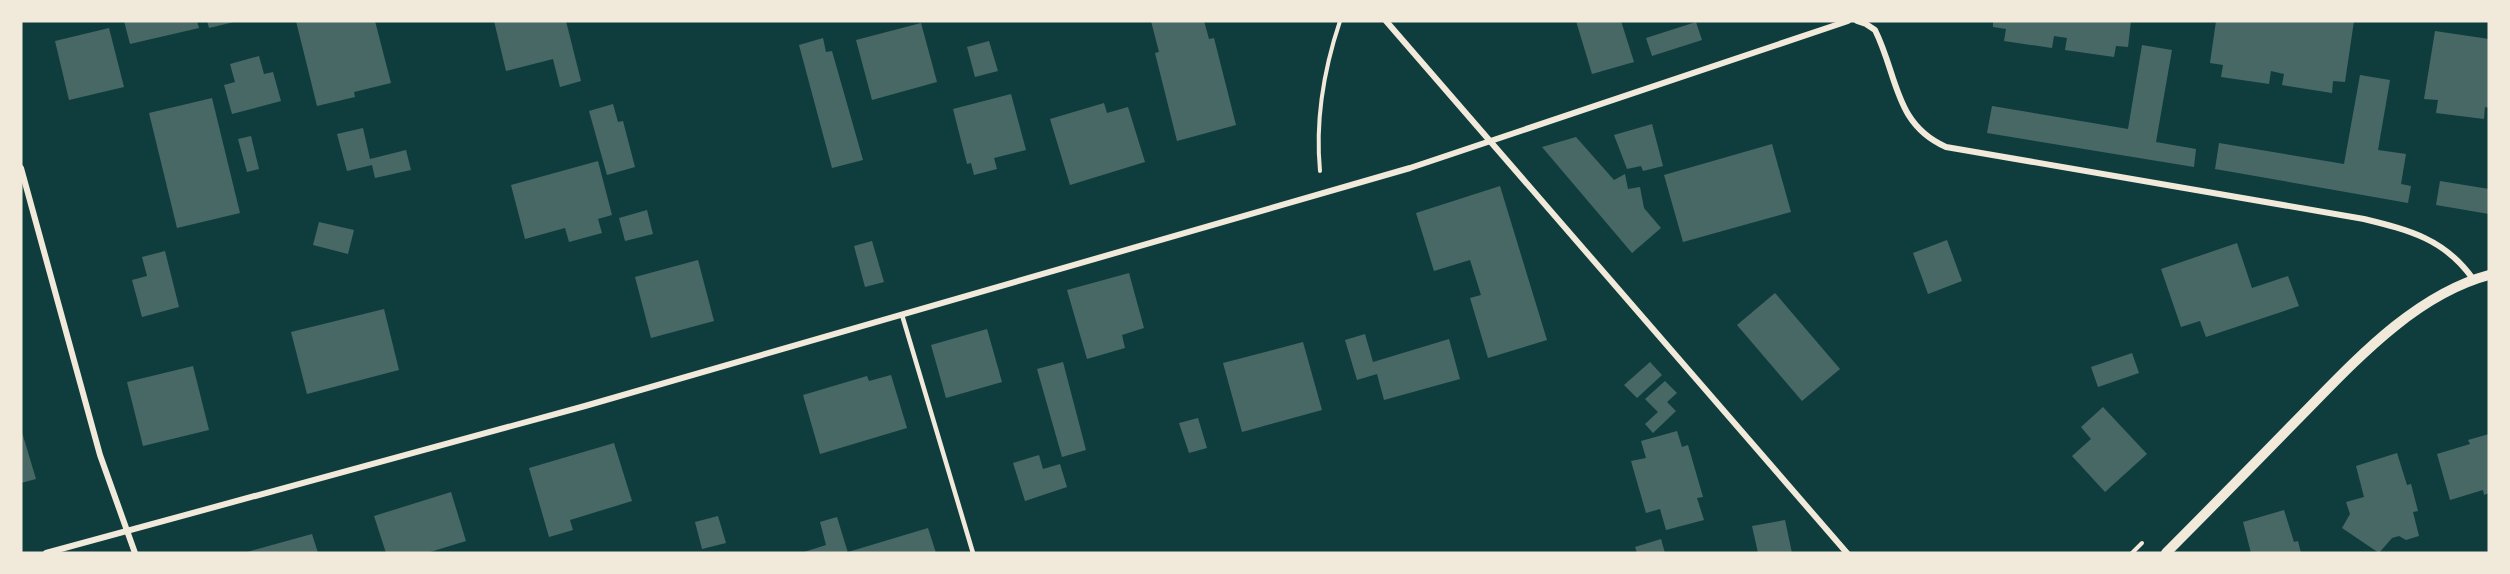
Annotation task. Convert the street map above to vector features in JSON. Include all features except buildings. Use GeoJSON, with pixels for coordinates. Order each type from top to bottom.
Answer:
{"type":"FeatureCollection","features":[{"type":"Feature","properties":{"kind":"street"},"geometry":{"type":"LineString","coordinates":[[1386,21],[1847,553]]}},
{"type":"Feature","properties":{"kind":"street"},"geometry":{"type":"LineString","coordinates":[[46,553],[441,447],[1326,193],[1490,141],[1848,21]]}},
{"type":"Feature","properties":{"kind":"street"},"geometry":{"type":"LineString","coordinates":[[1857,21],[1875,30],[1906,112],[1916,127],[1924,135],[1946,147],[2364,219],[2413,234],[2445,249],[2454,255],[2473,279]]}},
{"type":"Feature","properties":{"kind":"street"},"geometry":{"type":"LineString","coordinates":[[21,168],[100,454],[135,553]]}},
{"type":"Feature","properties":{"kind":"street"},"geometry":{"type":"LineString","coordinates":[[2166,553],[2362,355],[2433,299],[2473,279],[2489,275]]}},
{"type":"Feature","properties":{"kind":"lane"},"geometry":{"type":"LineString","coordinates":[[902,315],[973,553]]}},
{"type":"Feature","properties":{"kind":"path"},"geometry":{"type":"LineString","coordinates":[[1326,193],[1320,174],[1318,154],[1321,101],[1326,66],[1340,21]]}}]}
